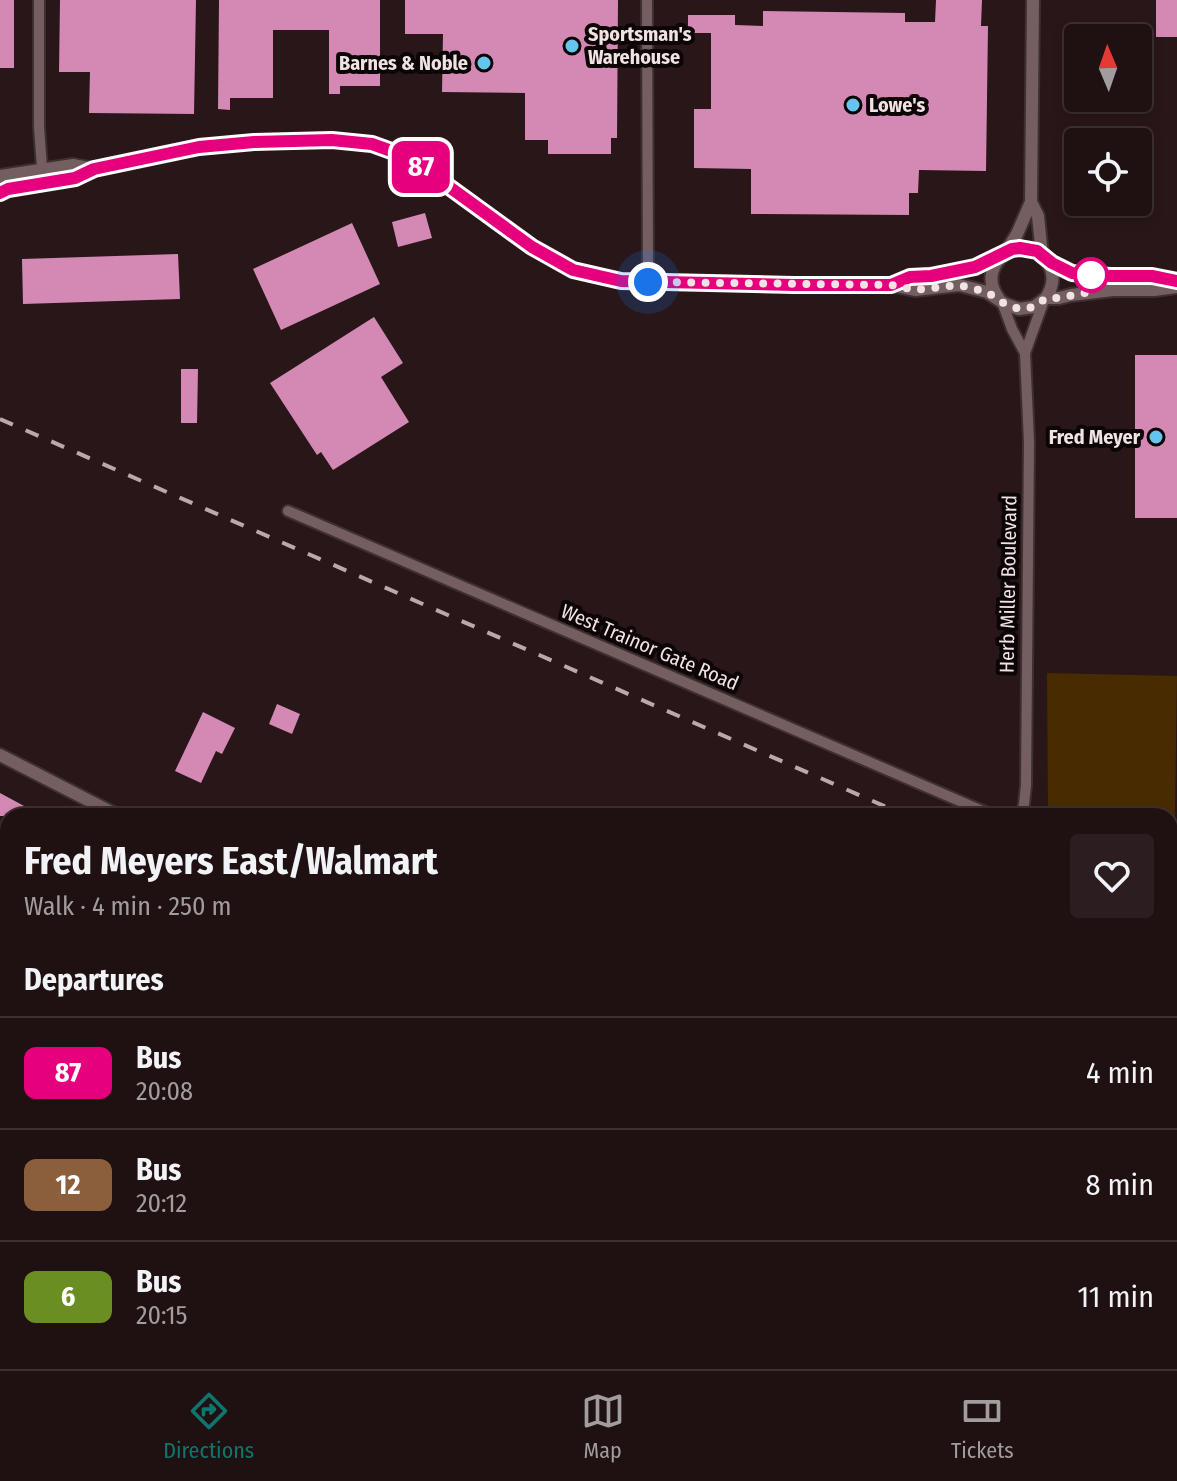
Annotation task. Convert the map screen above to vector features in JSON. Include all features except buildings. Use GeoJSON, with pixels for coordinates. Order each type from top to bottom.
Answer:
{"type":"FeatureCollection","features":[{"type":"Feature","properties":{"kind":"street"},"geometry":{"type":"LineString","coordinates":[[39,0],[42,168]]}},
{"type":"Feature","properties":{"kind":"street"},"geometry":{"type":"LineString","coordinates":[[647,0],[648,282]]}},
{"type":"Feature","properties":{"kind":"street","name":"Herb Miller Boulevard"},"geometry":{"type":"LineString","coordinates":[[1025,353],[991,279],[994,265],[1017,234],[1031,202],[1033,0]]}},
{"type":"Feature","properties":{"kind":"street"},"geometry":{"type":"LineString","coordinates":[[3,191],[75,178],[94,169],[221,144],[307,140],[372,144],[408,157],[532,247],[573,270],[621,281],[891,285],[915,290],[959,285],[987,292],[1012,308],[1026,309],[1045,299],[1113,290],[1154,290],[1177,284]]}},
{"type":"Feature","properties":{"kind":"street"},"geometry":{"type":"LineString","coordinates":[[0,176],[73,165],[94,169]]}},
{"type":"Feature","properties":{"kind":"street","name":"Herb Miller Boulevard"},"geometry":{"type":"LineString","coordinates":[[1023,808],[1026,785],[1029,542],[1025,353],[1053,277],[1043,256],[1038,216],[1031,202]]}},
{"type":"Feature","properties":{"kind":"street"},"geometry":{"type":"LineString","coordinates":[[891,285],[910,277],[975,267],[1020,248],[1029,248],[1072,273],[1152,276],[1177,284]]}},
{"type":"Feature","properties":{"kind":"street","name":"West Trainor Gate Road"},"geometry":{"type":"LineString","coordinates":[[288,511],[976,808]]}},
{"type":"Feature","properties":{"kind":"street"},"geometry":{"type":"LineString","coordinates":[[0,755],[103,808]]}},
{"type":"Feature","properties":{"kind":"shaded area"},"geometry":{"type":"Polygon","coordinates":[[[1047,673],[1177,676],[1175,808],[1048,808],[1047,673]]]}},
{"type":"Feature","properties":{"kind":"railway"},"geometry":{"type":"LineString","coordinates":[[0,419],[889,808]]}},
{"type":"Feature","properties":{"kind":"bus line","name":"87"},"geometry":{"type":"LineString","coordinates":[[0,193],[199,147],[332,140],[372,144],[408,157],[532,247],[573,270],[621,281],[891,285],[910,277],[975,267],[1020,248],[1037,251],[1072,273],[1152,276],[1177,281]]}},
{"type":"Feature","properties":{"kind":"place","name":"Sportsman's Warehouse"},"geometry":{"type":"Point","coordinates":[572,46]}},
{"type":"Feature","properties":{"kind":"place","name":"Barnes & Noble"},"geometry":{"type":"Point","coordinates":[484,63]}},
{"type":"Feature","properties":{"kind":"place","name":"Lowe's"},"geometry":{"type":"Point","coordinates":[853,105]}},
{"type":"Feature","properties":{"kind":"place","name":"Fred Meyer"},"geometry":{"type":"Point","coordinates":[1156,437]}},
{"type":"Feature","properties":{"kind":"route"},"geometry":{"type":"LineString","coordinates":[[648,282],[891,285],[915,290],[959,285],[987,292],[1012,308],[1026,309],[1046,298],[1089,292],[1091,275]]}}]}
